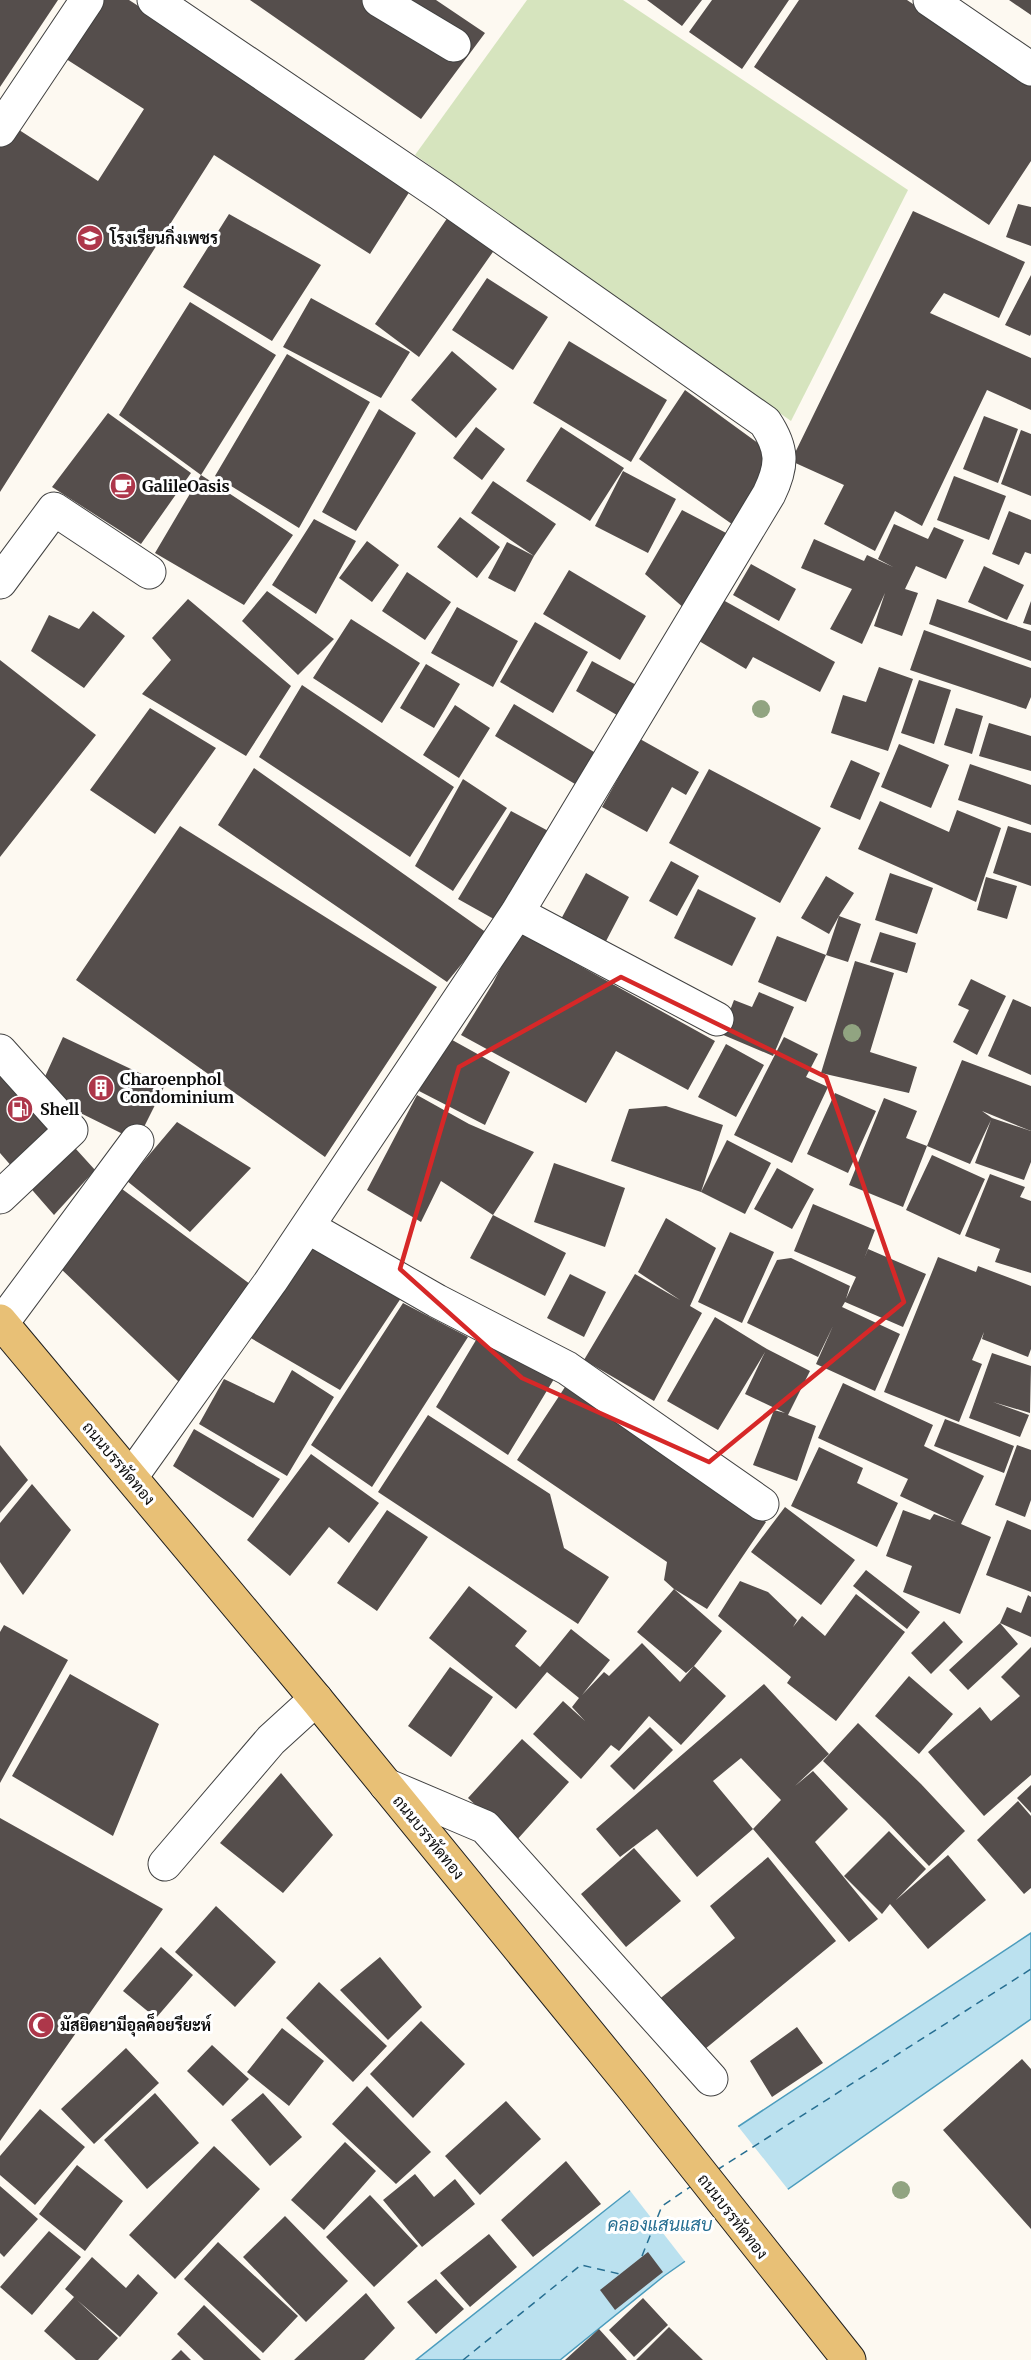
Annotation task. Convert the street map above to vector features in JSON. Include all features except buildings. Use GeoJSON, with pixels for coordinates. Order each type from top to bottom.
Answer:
{"type":"FeatureCollection","features":[{"type":"Feature","properties":{"kind":"main road","name":"ถนนบรรทัดทอง"},"geometry":{"type":"LineString","coordinates":[[1,1322],[387,1785],[634,2089],[849,2360]]}},
{"type":"Feature","properties":{"kind":"street"},"geometry":{"type":"LineString","coordinates":[[0,130],[87,0]]}},
{"type":"Feature","properties":{"kind":"street"},"geometry":{"type":"LineString","coordinates":[[131,1477],[308,1227],[517,913],[769,494],[778,475],[780,454],[776,438],[765,422],[442,195],[154,0]]}},
{"type":"Feature","properties":{"kind":"street"},"geometry":{"type":"LineString","coordinates":[[379,0],[454,45]]}},
{"type":"Feature","properties":{"kind":"street"},"geometry":{"type":"LineString","coordinates":[[930,0],[1031,69]]}},
{"type":"Feature","properties":{"kind":"street"},"geometry":{"type":"LineString","coordinates":[[0,582],[54,509],[149,572]]}},
{"type":"Feature","properties":{"kind":"street"},"geometry":{"type":"LineString","coordinates":[[517,913],[717,1019]]}},
{"type":"Feature","properties":{"kind":"street"},"geometry":{"type":"LineString","coordinates":[[0,1051],[71,1130],[0,1196]]}},
{"type":"Feature","properties":{"kind":"street"},"geometry":{"type":"LineString","coordinates":[[1,1322],[137,1141]]}},
{"type":"Feature","properties":{"kind":"street"},"geometry":{"type":"LineString","coordinates":[[308,1227],[437,1301],[567,1368],[762,1504]]}},
{"type":"Feature","properties":{"kind":"street"},"geometry":{"type":"LineString","coordinates":[[165,1864],[271,1740],[316,1699]]}},
{"type":"Feature","properties":{"kind":"street"},"geometry":{"type":"LineString","coordinates":[[387,1785],[485,1827],[711,2079]]}},
{"type":"Feature","properties":{"kind":"highlighted area"},"geometry":{"type":"Polygon","coordinates":[[[621,977],[826,1077],[904,1302],[709,1462],[522,1378],[400,1269],[459,1067],[621,977]]]}},
{"type":"Feature","properties":{"kind":"green space"},"geometry":{"type":"Polygon","coordinates":[[[527,0],[623,0],[908,190],[791,421],[415,155],[527,0]]]}},
{"type":"Feature","properties":{"kind":"water","name":"คลองแสนแสบ"},"geometry":{"type":"Polygon","coordinates":[[[1031,1933],[1031,2019],[664,2276],[560,2360],[416,2360],[632,2189],[730,2132],[1031,1933]]]}},
{"type":"Feature","properties":{"kind":"pier"},"geometry":{"type":"Polygon","coordinates":[[[737,2125],[790,2192],[687,2264],[628,2188],[737,2125]]]}},
{"type":"Feature","properties":{"kind":"ferry route"},"geometry":{"type":"LineString","coordinates":[[717,2170],[1031,1969]]}},
{"type":"Feature","properties":{"kind":"ferry route"},"geometry":{"type":"LineString","coordinates":[[642,2256],[662,2206],[690,2187]]}},
{"type":"Feature","properties":{"kind":"ferry route"},"geometry":{"type":"LineString","coordinates":[[463,2360],[581,2265],[620,2274]]}},
{"type":"Feature","properties":{"kind":"place","name":"โรงเรียนกิ่งเพชร"},"geometry":{"type":"Point","coordinates":[90,238]}},
{"type":"Feature","properties":{"kind":"place","name":"GalileOasis"},"geometry":{"type":"Point","coordinates":[123,486]}},
{"type":"Feature","properties":{"kind":"place","name":"Charoenphol Condominium"},"geometry":{"type":"Point","coordinates":[101,1088]}},
{"type":"Feature","properties":{"kind":"place","name":"Shell"},"geometry":{"type":"Point","coordinates":[20,1109]}},
{"type":"Feature","properties":{"kind":"place","name":"มัสยิดยามีอุลค็อยรียะห์"},"geometry":{"type":"Point","coordinates":[41,2025]}}]}
